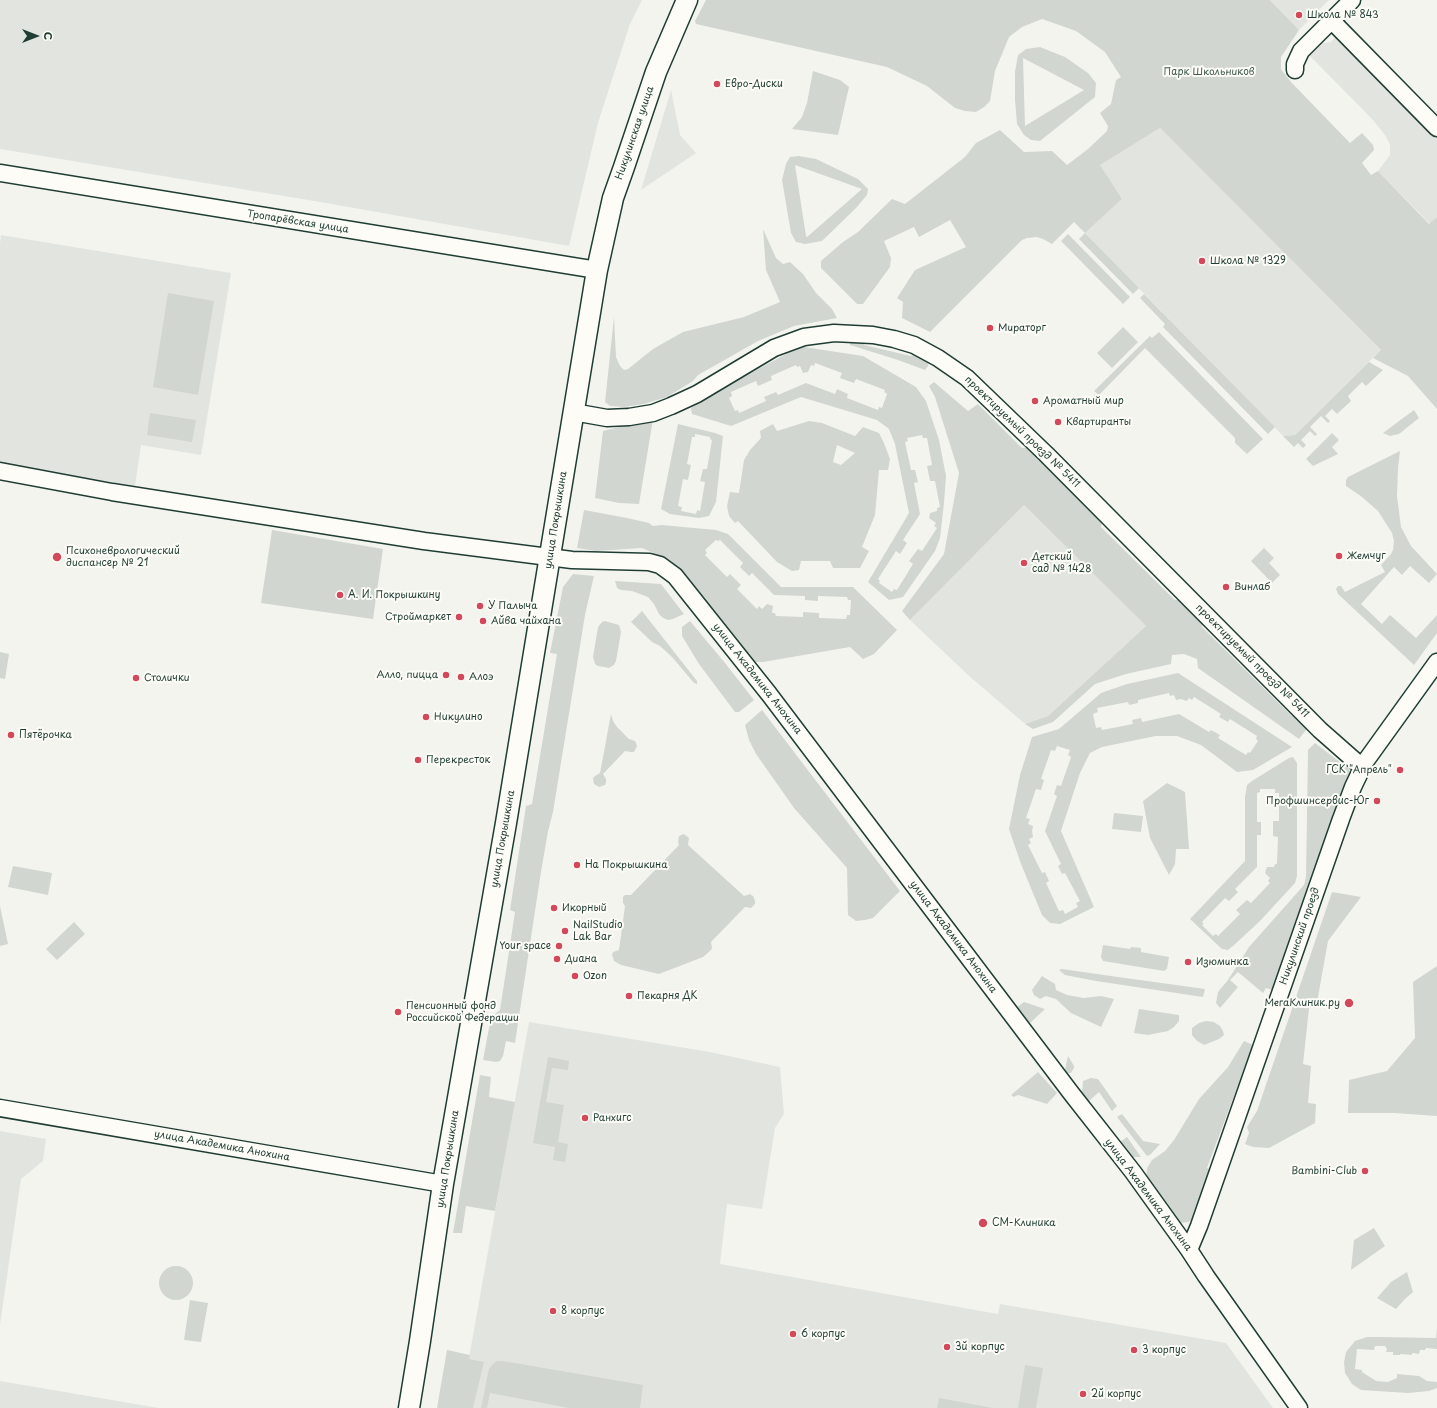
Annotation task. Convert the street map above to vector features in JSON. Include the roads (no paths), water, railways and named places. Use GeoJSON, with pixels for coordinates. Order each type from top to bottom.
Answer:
{"type":"FeatureCollection","features":[{"type":"Feature","properties":{"kind":"main road","name":"Никулинская улица"},"geometry":{"type":"LineString","coordinates":[[597,270],[613,198],[656,72],[687,0]]}},
{"type":"Feature","properties":{"kind":"main road","name":"улица Покрышкина"},"geometry":{"type":"LineString","coordinates":[[409,1408],[443,1184],[506,822],[597,270]]}},
{"type":"Feature","properties":{"kind":"street"},"geometry":{"type":"LineString","coordinates":[[1295,70],[1295,64],[1301,51],[1352,0]]}},
{"type":"Feature","properties":{"kind":"street"},"geometry":{"type":"LineString","coordinates":[[1331,20],[1437,128]]}},
{"type":"Feature","properties":{"kind":"street","name":"Тропарёвская улица"},"geometry":{"type":"LineString","coordinates":[[0,173],[597,270]]}},
{"type":"Feature","properties":{"kind":"street","name":"проектируемый проезд № 5411"},"geometry":{"type":"LineString","coordinates":[[573,412],[607,418],[629,417],[653,413],[697,394],[774,348],[792,340],[804,337],[834,333],[873,335],[914,345],[938,358],[968,378],[1046,454],[1320,730],[1362,767]]}},
{"type":"Feature","properties":{"kind":"street","name":"улица Академика Анохина"},"geometry":{"type":"LineString","coordinates":[[0,471],[112,492],[408,538],[550,557],[594,561],[649,562],[660,565],[675,576],[769,694],[1132,1172],[1189,1250],[1299,1408]]}},
{"type":"Feature","properties":{"kind":"street","name":"Никулинский проезд"},"geometry":{"type":"LineString","coordinates":[[1189,1250],[1199,1226],[1341,819],[1362,767],[1437,662]]}},
{"type":"Feature","properties":{"kind":"street","name":"улица Академика Анохина"},"geometry":{"type":"LineString","coordinates":[[0,1108],[443,1184]]}},
{"type":"Feature","properties":{"kind":"place","name":"Школа № 843"},"geometry":{"type":"Point","coordinates":[1299,15]}},
{"type":"Feature","properties":{"kind":"place","name":"Евро-Диски"},"geometry":{"type":"Point","coordinates":[717,84]}},
{"type":"Feature","properties":{"kind":"place","name":"Школа № 1329"},"geometry":{"type":"Point","coordinates":[1202,261]}},
{"type":"Feature","properties":{"kind":"place","name":"Мираторг"},"geometry":{"type":"Point","coordinates":[990,328]}},
{"type":"Feature","properties":{"kind":"place","name":"Ароматный мир"},"geometry":{"type":"Point","coordinates":[1035,401]}},
{"type":"Feature","properties":{"kind":"place","name":"Квартиранты"},"geometry":{"type":"Point","coordinates":[1058,422]}},
{"type":"Feature","properties":{"kind":"place","name":"Жемчуг"},"geometry":{"type":"Point","coordinates":[1339,556]}},
{"type":"Feature","properties":{"kind":"place","name":"Психоневрологический диспансер № 21"},"geometry":{"type":"Point","coordinates":[57,557]}},
{"type":"Feature","properties":{"kind":"place","name":"Детский сад № 1428"},"geometry":{"type":"Point","coordinates":[1024,563]}},
{"type":"Feature","properties":{"kind":"place","name":"Винлаб"},"geometry":{"type":"Point","coordinates":[1226,587]}},
{"type":"Feature","properties":{"kind":"place","name":"А. И. Покрышкину"},"geometry":{"type":"Point","coordinates":[340,595]}},
{"type":"Feature","properties":{"kind":"place","name":"У Палыча"},"geometry":{"type":"Point","coordinates":[480,606]}},
{"type":"Feature","properties":{"kind":"place","name":"Строймаркет"},"geometry":{"type":"Point","coordinates":[459,617]}},
{"type":"Feature","properties":{"kind":"place","name":"Айва чайхана"},"geometry":{"type":"Point","coordinates":[483,621]}},
{"type":"Feature","properties":{"kind":"place","name":"Алло, пицца"},"geometry":{"type":"Point","coordinates":[446,675]}},
{"type":"Feature","properties":{"kind":"place","name":"Алоэ"},"geometry":{"type":"Point","coordinates":[461,677]}},
{"type":"Feature","properties":{"kind":"place","name":"Столички"},"geometry":{"type":"Point","coordinates":[136,678]}},
{"type":"Feature","properties":{"kind":"place","name":"Никулино"},"geometry":{"type":"Point","coordinates":[426,717]}},
{"type":"Feature","properties":{"kind":"place","name":"Пятёрочка"},"geometry":{"type":"Point","coordinates":[11,735]}},
{"type":"Feature","properties":{"kind":"place","name":"Перекресток"},"geometry":{"type":"Point","coordinates":[418,760]}},
{"type":"Feature","properties":{"kind":"place","name":"ГСК \"Апрель\""},"geometry":{"type":"Point","coordinates":[1400,770]}},
{"type":"Feature","properties":{"kind":"place","name":"Профшинсервис-Юг"},"geometry":{"type":"Point","coordinates":[1377,801]}},
{"type":"Feature","properties":{"kind":"place","name":"На Покрышкина"},"geometry":{"type":"Point","coordinates":[577,865]}},
{"type":"Feature","properties":{"kind":"place","name":"Икорный"},"geometry":{"type":"Point","coordinates":[554,908]}},
{"type":"Feature","properties":{"kind":"place","name":"NailStudio Lak Bar"},"geometry":{"type":"Point","coordinates":[565,931]}},
{"type":"Feature","properties":{"kind":"place","name":"Your space"},"geometry":{"type":"Point","coordinates":[559,946]}},
{"type":"Feature","properties":{"kind":"place","name":"Диана"},"geometry":{"type":"Point","coordinates":[557,959]}},
{"type":"Feature","properties":{"kind":"place","name":"Изюминка"},"geometry":{"type":"Point","coordinates":[1188,962]}},
{"type":"Feature","properties":{"kind":"place","name":"Ozon"},"geometry":{"type":"Point","coordinates":[575,976]}},
{"type":"Feature","properties":{"kind":"place","name":"Пекарня ДК"},"geometry":{"type":"Point","coordinates":[629,996]}},
{"type":"Feature","properties":{"kind":"place","name":"МегаКлиник.ру"},"geometry":{"type":"Point","coordinates":[1349,1003]}},
{"type":"Feature","properties":{"kind":"place","name":"Пенсионный фонд Российской Федерации"},"geometry":{"type":"Point","coordinates":[398,1012]}},
{"type":"Feature","properties":{"kind":"place","name":"Ранхигс"},"geometry":{"type":"Point","coordinates":[585,1118]}},
{"type":"Feature","properties":{"kind":"place","name":"Bambini-Club"},"geometry":{"type":"Point","coordinates":[1365,1171]}},
{"type":"Feature","properties":{"kind":"place","name":"СМ-Клиника"},"geometry":{"type":"Point","coordinates":[983,1223]}},
{"type":"Feature","properties":{"kind":"place","name":"8 корпус"},"geometry":{"type":"Point","coordinates":[553,1311]}},
{"type":"Feature","properties":{"kind":"place","name":"6 корпус"},"geometry":{"type":"Point","coordinates":[793,1334]}},
{"type":"Feature","properties":{"kind":"place","name":"3й корпус"},"geometry":{"type":"Point","coordinates":[947,1347]}},
{"type":"Feature","properties":{"kind":"place","name":"3 корпус"},"geometry":{"type":"Point","coordinates":[1134,1350]}},
{"type":"Feature","properties":{"kind":"place","name":"2й корпус"},"geometry":{"type":"Point","coordinates":[1083,1394]}},
{"type":"Feature","properties":{"kind":"park label","name":"Парк Школьников"},"geometry":{"type":"Point","coordinates":[1209,72]}}]}
